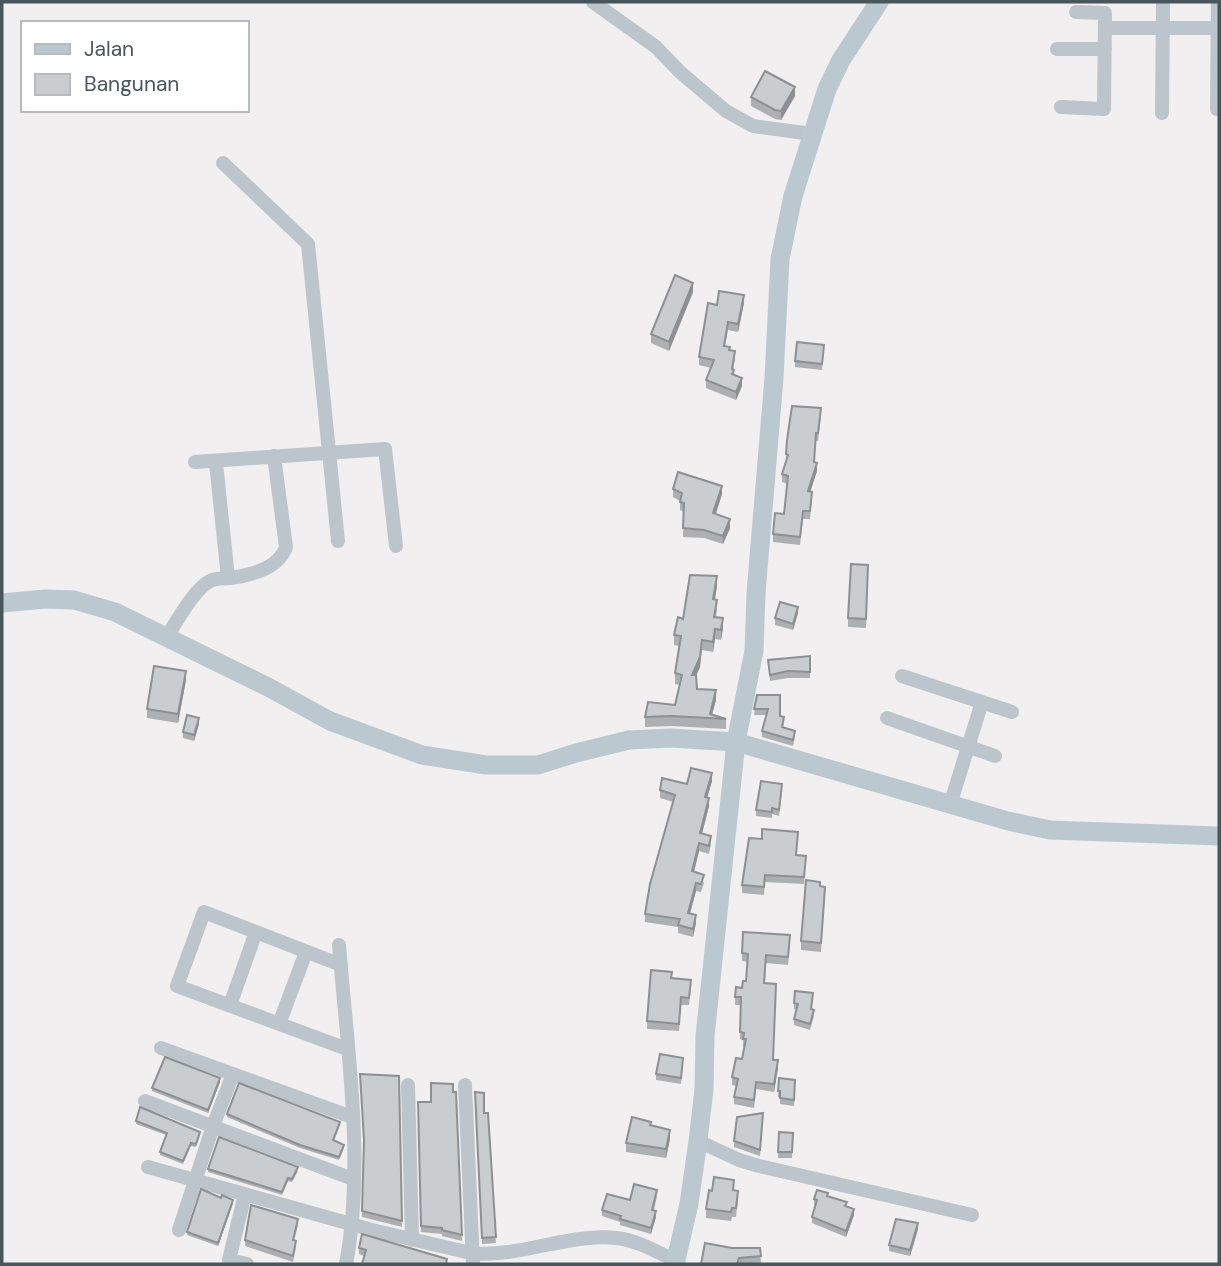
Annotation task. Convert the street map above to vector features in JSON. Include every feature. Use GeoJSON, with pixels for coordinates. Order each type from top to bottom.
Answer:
{"type":"FeatureCollection","features":[{"type":"Feature","properties":{"kind":"street"},"geometry":{"type":"LineString","coordinates":[[593,2],[656,47],[680,72],[726,111],[753,126],[812,134]]}},
{"type":"Feature","properties":{"kind":"street"},"geometry":{"type":"LineString","coordinates":[[148,1167],[472,1258],[591,1238],[614,1238],[628,1240],[675,1262],[689,1204],[698,1141],[704,1089],[705,1036],[736,742],[754,651],[780,259],[793,196],[827,89],[841,60],[879,2]]}},
{"type":"Feature","properties":{"kind":"street"},"geometry":{"type":"LineString","coordinates":[[1217,109],[1218,2]]}},
{"type":"Feature","properties":{"kind":"street"},"geometry":{"type":"LineString","coordinates":[[1162,113],[1163,3]]}},
{"type":"Feature","properties":{"kind":"street"},"geometry":{"type":"LineString","coordinates":[[1062,107],[1104,109],[1105,13],[1076,12]]}},
{"type":"Feature","properties":{"kind":"street"},"geometry":{"type":"LineString","coordinates":[[1105,28],[1218,28]]}},
{"type":"Feature","properties":{"kind":"street"},"geometry":{"type":"LineString","coordinates":[[1057,49],[1105,49]]}},
{"type":"Feature","properties":{"kind":"street"},"geometry":{"type":"LineString","coordinates":[[223,163],[308,244],[327,453],[338,541]]}},
{"type":"Feature","properties":{"kind":"street"},"geometry":{"type":"LineString","coordinates":[[195,462],[216,463],[274,456],[385,449],[396,546]]}},
{"type":"Feature","properties":{"kind":"street"},"geometry":{"type":"LineString","coordinates":[[166,638],[205,585],[217,579],[262,571],[283,555],[286,547],[274,456]]}},
{"type":"Feature","properties":{"kind":"street"},"geometry":{"type":"LineString","coordinates":[[216,463],[228,578]]}},
{"type":"Feature","properties":{"kind":"street"},"geometry":{"type":"LineString","coordinates":[[2,603],[45,599],[75,600],[115,612],[268,687],[330,721],[422,755],[486,765],[514,766],[538,765],[576,752],[629,740],[671,738],[736,742],[1009,821],[1049,830],[1219,836]]}},
{"type":"Feature","properties":{"kind":"street"},"geometry":{"type":"LineString","coordinates":[[902,676],[1012,712]]}},
{"type":"Feature","properties":{"kind":"street"},"geometry":{"type":"LineString","coordinates":[[950,804],[982,702]]}},
{"type":"Feature","properties":{"kind":"street"},"geometry":{"type":"LineString","coordinates":[[887,718],[995,756]]}},
{"type":"Feature","properties":{"kind":"street"},"geometry":{"type":"LineString","coordinates":[[341,965],[204,912],[177,986],[347,1049]]}},
{"type":"Feature","properties":{"kind":"street"},"geometry":{"type":"LineString","coordinates":[[230,1005],[256,932]]}},
{"type":"Feature","properties":{"kind":"street"},"geometry":{"type":"LineString","coordinates":[[339,945],[352,1117],[354,1225],[346,1264]]}},
{"type":"Feature","properties":{"kind":"street"},"geometry":{"type":"LineString","coordinates":[[279,1024],[306,952]]}},
{"type":"Feature","properties":{"kind":"street"},"geometry":{"type":"LineString","coordinates":[[161,1048],[352,1117]]}},
{"type":"Feature","properties":{"kind":"street"},"geometry":{"type":"LineString","coordinates":[[179,1230],[233,1074]]}},
{"type":"Feature","properties":{"kind":"street"},"geometry":{"type":"LineString","coordinates":[[408,1085],[412,1240]]}},
{"type":"Feature","properties":{"kind":"street"},"geometry":{"type":"LineString","coordinates":[[465,1085],[472,1258]]}},
{"type":"Feature","properties":{"kind":"street"},"geometry":{"type":"LineString","coordinates":[[145,1101],[353,1179]]}},
{"type":"Feature","properties":{"kind":"street"},"geometry":{"type":"LineString","coordinates":[[698,1141],[759,1166],[972,1215]]}},
{"type":"Feature","properties":{"kind":"street"},"geometry":{"type":"LineString","coordinates":[[245,1194],[229,1260],[247,1264]]}},
{"type":"Feature","properties":{"kind":"building"},"geometry":{"type":"Polygon","coordinates":[[[765,71],[795,87],[781,111],[751,97],[765,71]]]}},
{"type":"Feature","properties":{"kind":"building"},"geometry":{"type":"Polygon","coordinates":[[[675,275],[693,283],[669,342],[651,334],[675,275]]]}},
{"type":"Feature","properties":{"kind":"building"},"geometry":{"type":"Polygon","coordinates":[[[719,291],[744,295],[738,324],[728,322],[724,346],[735,351],[732,374],[742,378],[736,392],[706,380],[714,360],[699,357],[708,303],[717,305],[719,291]]]}},
{"type":"Feature","properties":{"kind":"building"},"geometry":{"type":"Polygon","coordinates":[[[797,342],[824,345],[822,364],[795,361],[797,342]]]}},
{"type":"Feature","properties":{"kind":"building"},"geometry":{"type":"Polygon","coordinates":[[[792,406],[821,408],[816,433],[814,462],[817,463],[808,491],[812,492],[810,511],[803,511],[800,537],[773,534],[775,513],[784,514],[788,476],[782,474],[788,455],[787,440],[792,406]]]}},
{"type":"Feature","properties":{"kind":"building"},"geometry":{"type":"Polygon","coordinates":[[[678,472],[722,486],[713,513],[730,519],[723,536],[704,530],[683,528],[684,503],[680,502],[682,493],[673,489],[678,472]]]}},
{"type":"Feature","properties":{"kind":"building"},"geometry":{"type":"Polygon","coordinates":[[[851,564],[868,565],[866,619],[848,618],[851,564]]]}},
{"type":"Feature","properties":{"kind":"building"},"geometry":{"type":"Polygon","coordinates":[[[690,575],[717,576],[713,599],[717,600],[714,617],[723,618],[721,630],[715,629],[713,642],[702,640],[700,657],[692,675],[696,675],[697,689],[716,690],[710,714],[726,719],[645,717],[648,702],[675,705],[682,675],[675,673],[681,636],[674,635],[678,617],[683,619],[690,575]]]}},
{"type":"Feature","properties":{"kind":"building"},"geometry":{"type":"Polygon","coordinates":[[[780,602],[798,607],[793,624],[775,618],[780,602]]]}},
{"type":"Feature","properties":{"kind":"building"},"geometry":{"type":"Polygon","coordinates":[[[810,656],[810,672],[788,671],[770,675],[768,660],[810,656]]]}},
{"type":"Feature","properties":{"kind":"building"},"geometry":{"type":"Polygon","coordinates":[[[154,666],[186,671],[178,714],[147,709],[154,666]]]}},
{"type":"Feature","properties":{"kind":"building"},"geometry":{"type":"Polygon","coordinates":[[[757,695],[780,695],[780,716],[784,717],[782,727],[795,731],[793,740],[762,731],[768,709],[754,709],[757,695]]]}},
{"type":"Feature","properties":{"kind":"building"},"geometry":{"type":"Polygon","coordinates":[[[187,715],[199,718],[194,735],[183,732],[187,715]]]}},
{"type":"Feature","properties":{"kind":"building"},"geometry":{"type":"Polygon","coordinates":[[[691,768],[712,773],[705,797],[709,798],[700,833],[711,836],[709,846],[699,843],[692,871],[704,875],[701,884],[696,883],[688,913],[696,915],[693,929],[678,925],[680,919],[645,914],[650,884],[675,795],[660,790],[662,778],[687,784],[691,768]]]}},
{"type":"Feature","properties":{"kind":"building"},"geometry":{"type":"Polygon","coordinates":[[[761,781],[782,784],[779,810],[756,810],[761,781]]]}},
{"type":"Feature","properties":{"kind":"building"},"geometry":{"type":"Polygon","coordinates":[[[762,829],[798,832],[796,855],[806,856],[804,877],[765,875],[764,887],[742,885],[749,838],[762,839],[762,829]]]}},
{"type":"Feature","properties":{"kind":"building"},"geometry":{"type":"Polygon","coordinates":[[[806,880],[820,882],[820,886],[825,887],[821,943],[801,941],[806,880]]]}},
{"type":"Feature","properties":{"kind":"building"},"geometry":{"type":"Polygon","coordinates":[[[743,932],[790,935],[788,957],[766,955],[764,983],[776,984],[773,1060],[778,1060],[774,1084],[756,1082],[754,1100],[734,1097],[738,1079],[732,1077],[736,1058],[742,1059],[746,1039],[743,1039],[744,1033],[740,1032],[741,997],[735,997],[736,987],[742,988],[743,981],[746,981],[748,954],[742,953],[743,932]]]}},
{"type":"Feature","properties":{"kind":"building"},"geometry":{"type":"Polygon","coordinates":[[[651,970],[672,972],[671,978],[691,980],[689,998],[681,997],[679,1024],[647,1021],[651,970]]]}},
{"type":"Feature","properties":{"kind":"building"},"geometry":{"type":"Polygon","coordinates":[[[795,991],[813,993],[811,1009],[814,1010],[810,1024],[794,1019],[798,1004],[794,1003],[795,991]]]}},
{"type":"Feature","properties":{"kind":"building"},"geometry":{"type":"Polygon","coordinates":[[[660,1054],[683,1058],[681,1078],[656,1074],[660,1054]]]}},
{"type":"Feature","properties":{"kind":"building"},"geometry":{"type":"Polygon","coordinates":[[[165,1057],[220,1078],[208,1110],[152,1088],[165,1057]]]}},
{"type":"Feature","properties":{"kind":"building"},"geometry":{"type":"Polygon","coordinates":[[[360,1074],[399,1076],[402,1221],[362,1211],[364,1140],[360,1074]]]}},
{"type":"Feature","properties":{"kind":"building"},"geometry":{"type":"Polygon","coordinates":[[[779,1078],[795,1080],[794,1100],[780,1098],[779,1078]]]}},
{"type":"Feature","properties":{"kind":"building"},"geometry":{"type":"Polygon","coordinates":[[[239,1083],[340,1122],[333,1140],[344,1145],[339,1157],[300,1145],[227,1114],[239,1083]]]}},
{"type":"Feature","properties":{"kind":"building"},"geometry":{"type":"Polygon","coordinates":[[[431,1083],[453,1084],[453,1092],[456,1092],[462,1235],[442,1228],[421,1226],[418,1102],[431,1102],[431,1083]]]}},
{"type":"Feature","properties":{"kind":"building"},"geometry":{"type":"Polygon","coordinates":[[[475,1092],[484,1093],[484,1113],[488,1113],[496,1237],[482,1238],[475,1092]]]}},
{"type":"Feature","properties":{"kind":"building"},"geometry":{"type":"Polygon","coordinates":[[[140,1107],[200,1132],[196,1144],[191,1143],[183,1161],[160,1152],[167,1133],[136,1121],[140,1107]]]}},
{"type":"Feature","properties":{"kind":"building"},"geometry":{"type":"Polygon","coordinates":[[[763,1113],[760,1150],[734,1141],[737,1117],[763,1113]]]}},
{"type":"Feature","properties":{"kind":"building"},"geometry":{"type":"Polygon","coordinates":[[[632,1117],[670,1130],[666,1149],[626,1143],[632,1117]]]}},
{"type":"Feature","properties":{"kind":"building"},"geometry":{"type":"Polygon","coordinates":[[[779,1132],[793,1133],[792,1152],[778,1152],[779,1132]]]}},
{"type":"Feature","properties":{"kind":"building"},"geometry":{"type":"Polygon","coordinates":[[[219,1137],[298,1167],[292,1179],[288,1178],[282,1192],[208,1169],[219,1137]]]}},
{"type":"Feature","properties":{"kind":"building"},"geometry":{"type":"Polygon","coordinates":[[[714,1177],[734,1180],[733,1190],[738,1191],[736,1208],[732,1208],[731,1212],[706,1209],[714,1177]]]}},
{"type":"Feature","properties":{"kind":"building"},"geometry":{"type":"Polygon","coordinates":[[[634,1184],[657,1190],[652,1210],[656,1211],[651,1228],[620,1219],[621,1216],[602,1210],[607,1194],[630,1200],[634,1184]]]}},
{"type":"Feature","properties":{"kind":"building"},"geometry":{"type":"Polygon","coordinates":[[[201,1189],[233,1200],[218,1243],[187,1232],[201,1189]]]}},
{"type":"Feature","properties":{"kind":"building"},"geometry":{"type":"Polygon","coordinates":[[[817,1190],[847,1202],[845,1206],[854,1209],[846,1231],[812,1217],[817,1190]]]}},
{"type":"Feature","properties":{"kind":"building"},"geometry":{"type":"Polygon","coordinates":[[[251,1205],[298,1219],[293,1240],[296,1241],[293,1256],[245,1240],[251,1205]]]}},
{"type":"Feature","properties":{"kind":"building"},"geometry":{"type":"Polygon","coordinates":[[[896,1219],[918,1223],[910,1250],[889,1245],[896,1219]]]}},
{"type":"Feature","properties":{"kind":"building"},"geometry":{"type":"Polygon","coordinates":[[[362,1234],[447,1259],[446,1264],[362,1264],[366,1250],[359,1248],[362,1234]]]}},
{"type":"Feature","properties":{"kind":"building"},"geometry":{"type":"Polygon","coordinates":[[[705,1243],[732,1248],[760,1248],[761,1256],[739,1258],[737,1264],[701,1264],[705,1243]]]}}]}
